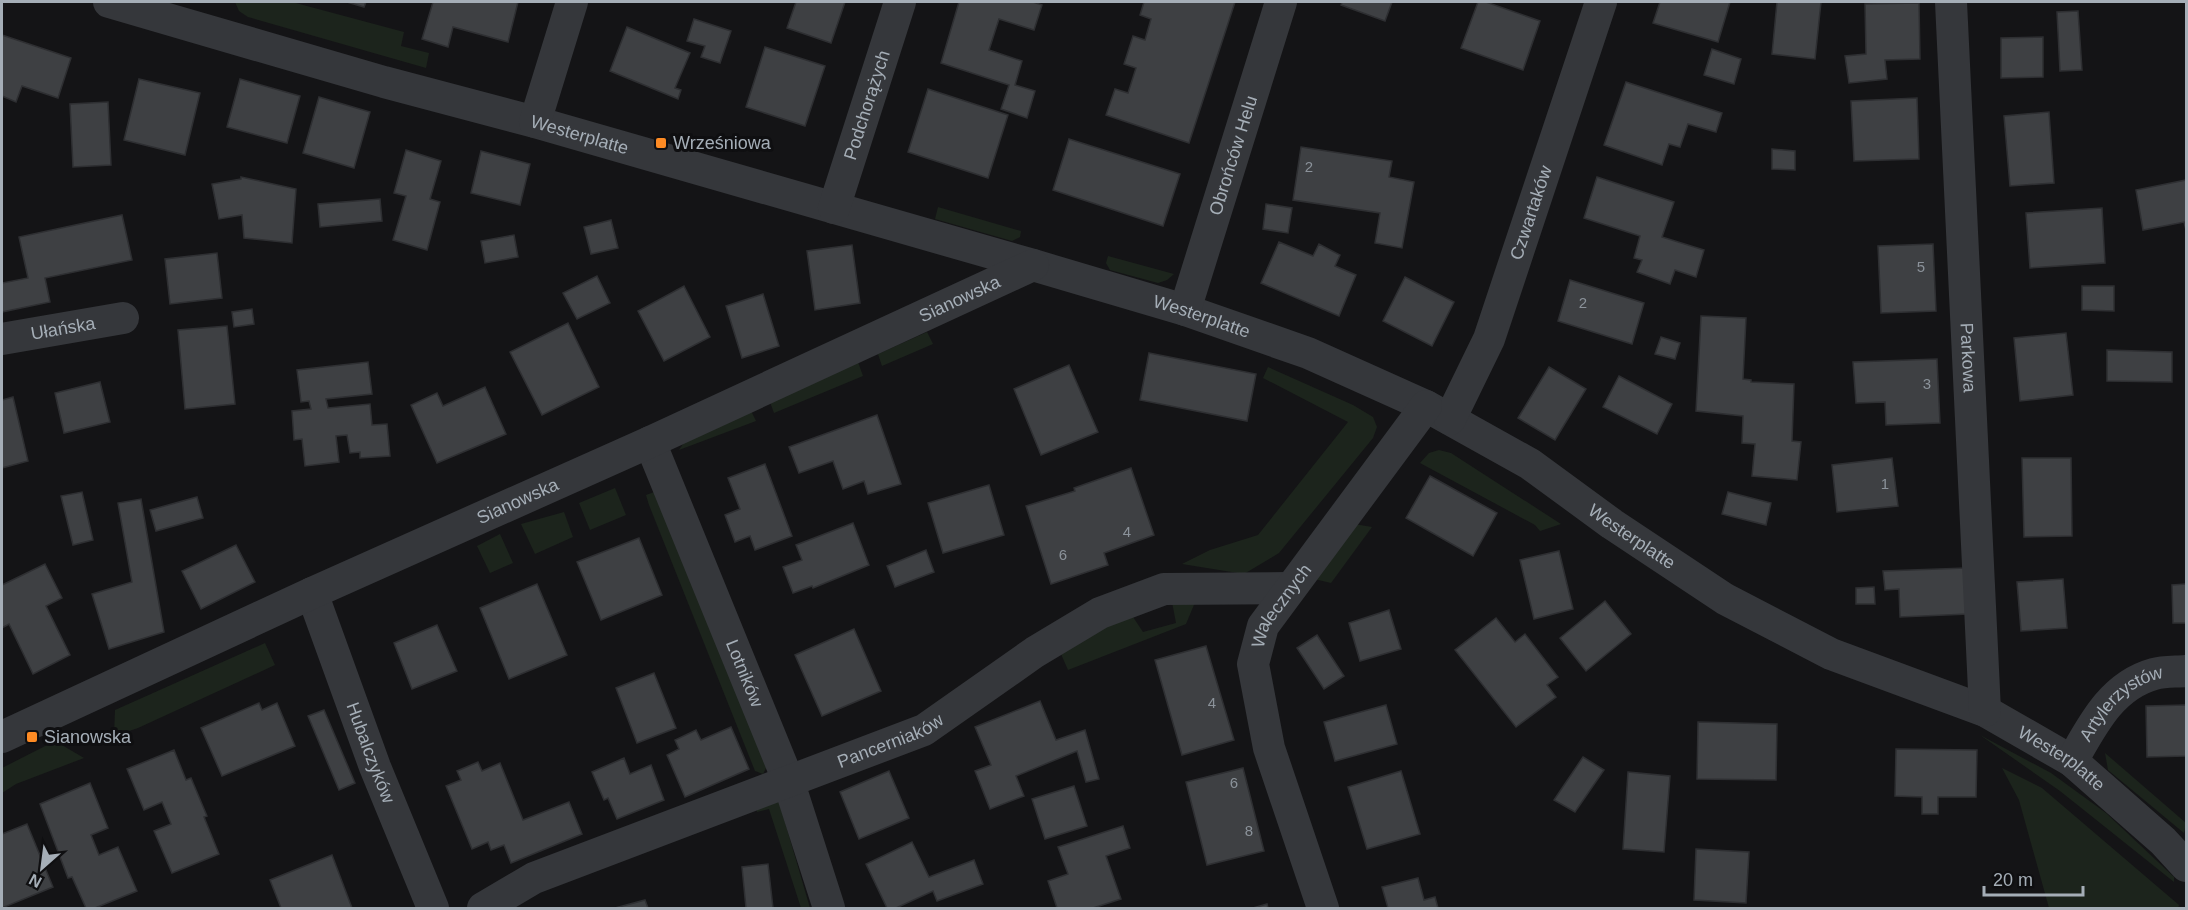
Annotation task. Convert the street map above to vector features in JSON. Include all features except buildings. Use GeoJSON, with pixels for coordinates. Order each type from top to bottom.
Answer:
{"type":"FeatureCollection","features":[{"type":"Feature","properties":{"kind":"street","name":"Westerplatte"},"geometry":{"type":"LineString","coordinates":[[109,2],[204,14],[384,82],[535,122],[1033,265],[1185,310],[1308,353],[1438,413],[1530,464],[1612,524],[1725,599],[1831,654],[1985,711],[2072,761],[2163,841],[2187,866]]}},
{"type":"Feature","properties":{"kind":"street"},"geometry":{"type":"LineString","coordinates":[[535,122],[572,2]]}},
{"type":"Feature","properties":{"kind":"street","name":"Podchorążych"},"geometry":{"type":"LineString","coordinates":[[834,208],[900,2]]}},
{"type":"Feature","properties":{"kind":"street","name":"Obrońców Helu"},"geometry":{"type":"LineString","coordinates":[[1185,310],[1281,2]]}},
{"type":"Feature","properties":{"kind":"street","name":"Czwartaków"},"geometry":{"type":"LineString","coordinates":[[1438,413],[1489,339],[1601,2]]}},
{"type":"Feature","properties":{"kind":"street","name":"Parkowa"},"geometry":{"type":"LineString","coordinates":[[1951,2],[1985,711]]}},
{"type":"Feature","properties":{"kind":"street","name":"Sianowska"},"geometry":{"type":"LineString","coordinates":[[2,737],[312,593],[650,442],[1033,265]]}},
{"type":"Feature","properties":{"kind":"street","name":"Ułańska"},"geometry":{"type":"LineString","coordinates":[[2,339],[123,318]]}},
{"type":"Feature","properties":{"kind":"street","name":"Walecznych"},"geometry":{"type":"LineString","coordinates":[[1323,909],[1269,748],[1253,664],[1263,626],[1289,588],[1438,413]]}},
{"type":"Feature","properties":{"kind":"street","name":"Lotników"},"geometry":{"type":"LineString","coordinates":[[650,442],[788,780],[829,909]]}},
{"type":"Feature","properties":{"kind":"street","name":"Pancerniaków"},"geometry":{"type":"LineString","coordinates":[[483,909],[534,878],[924,730],[1035,652],[1100,614],[1142,597],[1164,589],[1289,588]]}},
{"type":"Feature","properties":{"kind":"street","name":"Hubalczyków"},"geometry":{"type":"LineString","coordinates":[[312,593],[375,767],[433,909]]}},
{"type":"Feature","properties":{"kind":"street","name":"Artylerzystów"},"geometry":{"type":"LineString","coordinates":[[2072,761],[2094,721],[2121,690],[2154,674],[2187,671]]}},
{"type":"Feature","properties":{"kind":"shaded area"},"geometry":{"type":"Polygon","coordinates":[[[235,2],[292,2],[404,32],[401,46],[429,53],[426,68],[248,17],[239,11],[235,2]]]}},
{"type":"Feature","properties":{"kind":"shaded area"},"geometry":{"type":"Polygon","coordinates":[[[938,207],[1021,231],[1020,237],[1012,241],[935,219],[938,207]]]}},
{"type":"Feature","properties":{"kind":"shaded area"},"geometry":{"type":"Polygon","coordinates":[[[1108,256],[1174,274],[1158,283],[1110,270],[1106,263],[1108,256]]]}},
{"type":"Feature","properties":{"kind":"shaded area"},"geometry":{"type":"Polygon","coordinates":[[[927,332],[933,344],[882,366],[878,354],[927,332]]]}},
{"type":"Feature","properties":{"kind":"shaded area"},"geometry":{"type":"Polygon","coordinates":[[[858,362],[863,376],[774,413],[770,402],[858,362]]]}},
{"type":"Feature","properties":{"kind":"shaded area"},"geometry":{"type":"Polygon","coordinates":[[[1268,367],[1353,405],[1373,417],[1377,427],[1373,438],[1279,553],[1244,574],[1182,564],[1210,550],[1258,535],[1348,422],[1263,378],[1268,367]]]}},
{"type":"Feature","properties":{"kind":"shaded area"},"geometry":{"type":"Polygon","coordinates":[[[751,411],[756,421],[679,450],[687,438],[751,411]]]}},
{"type":"Feature","properties":{"kind":"shaded area"},"geometry":{"type":"Polygon","coordinates":[[[1439,450],[1451,453],[1561,524],[1540,531],[1535,525],[1420,463],[1429,453],[1439,450]]]}},
{"type":"Feature","properties":{"kind":"shaded area"},"geometry":{"type":"Polygon","coordinates":[[[615,488],[626,515],[590,530],[579,503],[615,488]]]}},
{"type":"Feature","properties":{"kind":"shaded area"},"geometry":{"type":"Polygon","coordinates":[[[657,491],[768,764],[763,774],[755,771],[649,505],[646,495],[657,491]]]}},
{"type":"Feature","properties":{"kind":"shaded area"},"geometry":{"type":"Polygon","coordinates":[[[564,512],[573,537],[535,554],[521,524],[564,512]]]}},
{"type":"Feature","properties":{"kind":"shaded area"},"geometry":{"type":"Polygon","coordinates":[[[1354,524],[1372,527],[1331,583],[1310,578],[1354,524]]]}},
{"type":"Feature","properties":{"kind":"shaded area"},"geometry":{"type":"Polygon","coordinates":[[[500,534],[513,563],[490,573],[477,546],[500,534]]]}},
{"type":"Feature","properties":{"kind":"shaded area"},"geometry":{"type":"Polygon","coordinates":[[[1196,600],[1186,624],[1068,670],[1061,654],[1092,631],[1131,614],[1143,632],[1176,623],[1172,602],[1196,600]]]}},
{"type":"Feature","properties":{"kind":"shaded area"},"geometry":{"type":"Polygon","coordinates":[[[265,643],[275,665],[138,728],[114,736],[115,710],[265,643]]]}},
{"type":"Feature","properties":{"kind":"shaded area"},"geometry":{"type":"Polygon","coordinates":[[[1980,735],[2051,773],[2106,813],[2174,877],[2174,882],[2060,791],[1980,735]]]}},
{"type":"Feature","properties":{"kind":"shaded area"},"geometry":{"type":"Polygon","coordinates":[[[55,741],[84,758],[16,784],[2,793],[2,768],[55,741]]]}},
{"type":"Feature","properties":{"kind":"shaded area"},"geometry":{"type":"Polygon","coordinates":[[[2105,753],[2186,823],[2184,833],[2108,770],[2105,753]]]}},
{"type":"Feature","properties":{"kind":"shaded area"},"geometry":{"type":"Polygon","coordinates":[[[2002,768],[2042,788],[2179,905],[2178,908],[2049,908],[2019,800],[2002,768]]]}},
{"type":"Feature","properties":{"kind":"shaded area"},"geometry":{"type":"Polygon","coordinates":[[[778,798],[810,908],[801,908],[769,809],[757,812],[757,803],[778,798]]]}},
{"type":"Feature","properties":{"kind":"place","name":"Wrześniowa"},"geometry":{"type":"Point","coordinates":[661,143]}},
{"type":"Feature","properties":{"kind":"place","name":"Sianowska"},"geometry":{"type":"Point","coordinates":[32,737]}}]}
